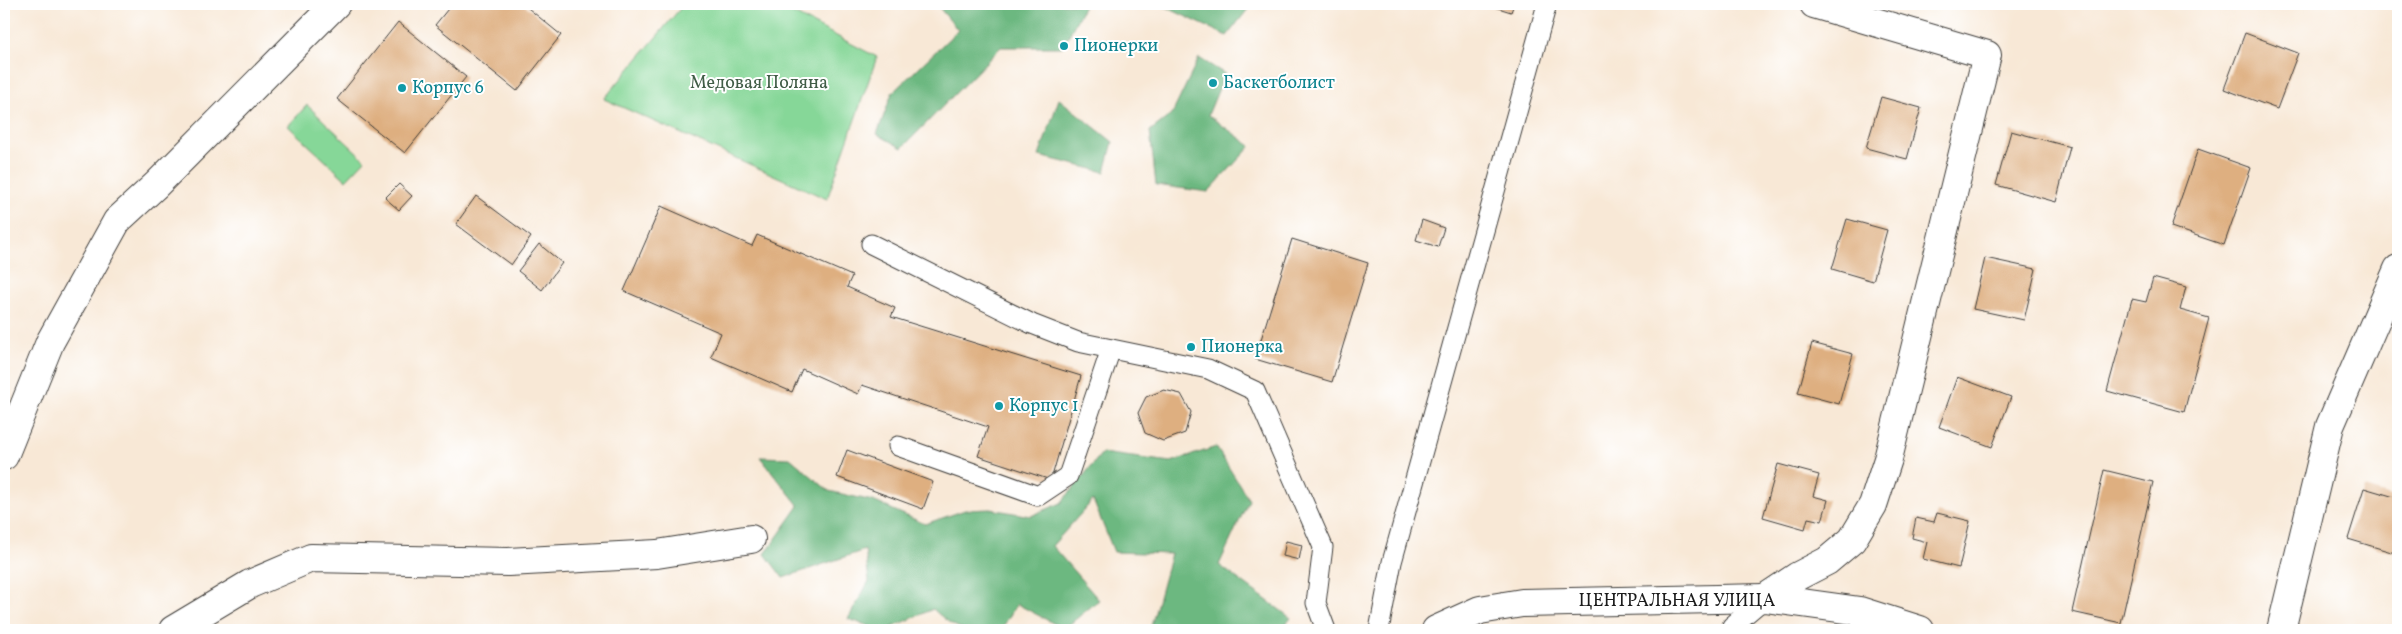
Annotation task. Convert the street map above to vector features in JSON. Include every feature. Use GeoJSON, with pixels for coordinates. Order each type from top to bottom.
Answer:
{"type":"FeatureCollection","features":[{"type":"Feature","properties":{"kind":"street"},"geometry":{"type":"LineString","coordinates":[[4,456],[50,342],[117,221],[336,4]]}},
{"type":"Feature","properties":{"kind":"street"},"geometry":{"type":"LineString","coordinates":[[1765,598],[1798,576],[1827,561],[1852,540],[1873,505],[1888,459],[1986,55],[1814,4]]}},
{"type":"Feature","properties":{"kind":"street"},"geometry":{"type":"LineString","coordinates":[[2280,630],[2330,426],[2398,269]]}},
{"type":"Feature","properties":{"kind":"street"},"geometry":{"type":"LineString","coordinates":[[174,630],[250,584],[312,558],[508,562],[657,554],[750,539]]}},
{"type":"Feature","properties":{"kind":"street","name":"ЦЕНТРАЛЬНАЯ УЛИЦА"},"geometry":{"type":"LineString","coordinates":[[1436,630],[1480,610],[1522,603],[1765,598],[1860,611],[1920,630]]}},
{"type":"Feature","properties":{"kind":"lane"},"geometry":{"type":"LineString","coordinates":[[1379,630],[1392,562],[1547,4]]}},
{"type":"Feature","properties":{"kind":"lane"},"geometry":{"type":"LineString","coordinates":[[871,244],[1032,324],[1078,342],[1208,369],[1254,391],[1323,547],[1316,603],[1326,630]]}},
{"type":"Feature","properties":{"kind":"lane"},"geometry":{"type":"LineString","coordinates":[[898,446],[1038,496],[1068,476],[1111,348]]}},
{"type":"Feature","properties":{"kind":"lane"},"geometry":{"type":"LineString","coordinates":[[1730,630],[1732,626],[1765,598]]}},
{"type":"Feature","properties":{"kind":"green space","name":"Медовая Поляна"},"geometry":{"type":"Polygon","coordinates":[[[684,4],[775,4],[877,57],[827,199],[604,99],[684,4]]]}},
{"type":"Feature","properties":{"kind":"green space"},"geometry":{"type":"Polygon","coordinates":[[[936,4],[1085,4],[1063,47],[1001,47],[902,148],[877,134],[892,93],[958,30],[936,4]]]}},
{"type":"Feature","properties":{"kind":"green space"},"geometry":{"type":"Polygon","coordinates":[[[1159,4],[1252,4],[1227,36],[1159,4]]]}},
{"type":"Feature","properties":{"kind":"green space"},"geometry":{"type":"Polygon","coordinates":[[[1199,58],[1225,74],[1208,115],[1251,146],[1208,192],[1156,185],[1150,131],[1172,114],[1199,58]]]}},
{"type":"Feature","properties":{"kind":"green space"},"geometry":{"type":"Polygon","coordinates":[[[1059,99],[1113,142],[1105,172],[1039,156],[1059,99]]]}},
{"type":"Feature","properties":{"kind":"green space"},"geometry":{"type":"Polygon","coordinates":[[[307,105],[365,160],[346,180],[288,126],[307,105]]]}},
{"type":"Feature","properties":{"kind":"green space"},"geometry":{"type":"Polygon","coordinates":[[[1216,447],[1249,500],[1219,565],[1291,618],[1281,630],[1150,630],[1171,554],[1114,552],[1093,500],[1052,546],[1099,600],[1064,629],[1017,604],[1001,630],[963,629],[950,623],[933,609],[886,630],[881,630],[848,619],[869,581],[865,550],[783,578],[765,554],[799,506],[760,457],[790,458],[829,491],[873,501],[925,524],[965,510],[991,509],[1031,516],[1061,503],[1102,453],[1171,462],[1216,447]]]}},
{"type":"Feature","properties":{"kind":"building"},"geometry":{"type":"Polygon","coordinates":[[[452,4],[523,4],[561,35],[517,91],[435,25],[452,4]]]}},
{"type":"Feature","properties":{"kind":"building"},"geometry":{"type":"Polygon","coordinates":[[[1496,4],[1514,4],[1511,12],[1495,7],[1496,4]]]}},
{"type":"Feature","properties":{"kind":"building","name":"Корпус 6"},"geometry":{"type":"Polygon","coordinates":[[[398,22],[466,77],[405,153],[337,99],[398,22]]]}},
{"type":"Feature","properties":{"kind":"building"},"geometry":{"type":"Polygon","coordinates":[[[2245,33],[2298,53],[2277,109],[2224,89],[2245,33]]]}},
{"type":"Feature","properties":{"kind":"building"},"geometry":{"type":"Polygon","coordinates":[[[1881,97],[1921,108],[1907,159],[1866,148],[1881,97]]]}},
{"type":"Feature","properties":{"kind":"building"},"geometry":{"type":"Polygon","coordinates":[[[2011,131],[2070,147],[2056,202],[1996,185],[2011,131]]]}},
{"type":"Feature","properties":{"kind":"building"},"geometry":{"type":"Polygon","coordinates":[[[2198,149],[2251,168],[2224,245],[2171,227],[2198,149]]]}},
{"type":"Feature","properties":{"kind":"building"},"geometry":{"type":"Polygon","coordinates":[[[399,184],[412,196],[399,210],[385,198],[399,184]]]}},
{"type":"Feature","properties":{"kind":"building"},"geometry":{"type":"Polygon","coordinates":[[[476,196],[531,237],[511,265],[456,224],[476,196]]]}},
{"type":"Feature","properties":{"kind":"building"},"geometry":{"type":"Polygon","coordinates":[[[661,206],[752,246],[757,235],[852,276],[847,287],[895,308],[891,317],[1081,376],[1051,480],[978,456],[988,427],[862,385],[858,394],[802,369],[792,392],[711,357],[721,333],[624,291],[661,206]]]}},
{"type":"Feature","properties":{"kind":"building"},"geometry":{"type":"Polygon","coordinates":[[[1847,219],[1887,230],[1873,281],[1832,269],[1847,219]]]}},
{"type":"Feature","properties":{"kind":"building"},"geometry":{"type":"Polygon","coordinates":[[[1422,220],[1444,228],[1438,247],[1416,240],[1422,220]]]}},
{"type":"Feature","properties":{"kind":"building"},"geometry":{"type":"Polygon","coordinates":[[[1292,239],[1368,263],[1332,382],[1255,359],[1292,239]]]}},
{"type":"Feature","properties":{"kind":"building"},"geometry":{"type":"Polygon","coordinates":[[[539,244],[562,263],[542,290],[518,271],[539,244]]]}},
{"type":"Feature","properties":{"kind":"building"},"geometry":{"type":"Polygon","coordinates":[[[1985,258],[2036,269],[2024,320],[1973,309],[1985,258]]]}},
{"type":"Feature","properties":{"kind":"building"},"geometry":{"type":"Polygon","coordinates":[[[2153,278],[2186,287],[2180,310],[2209,318],[2184,412],[2107,391],[2132,299],[2146,302],[2153,278]]]}},
{"type":"Feature","properties":{"kind":"building"},"geometry":{"type":"Polygon","coordinates":[[[1812,343],[1853,354],[1839,404],[1798,393],[1812,343]]]}},
{"type":"Feature","properties":{"kind":"building"},"geometry":{"type":"Polygon","coordinates":[[[1957,377],[2011,397],[1992,447],[1939,427],[1957,377]]]}},
{"type":"Feature","properties":{"kind":"building"},"geometry":{"type":"Polygon","coordinates":[[[1164,390],[1181,394],[1191,412],[1185,433],[1163,441],[1145,433],[1138,413],[1146,397],[1164,390]]]}},
{"type":"Feature","properties":{"kind":"building"},"geometry":{"type":"Polygon","coordinates":[[[847,450],[933,482],[923,509],[837,477],[847,450]]]}},
{"type":"Feature","properties":{"kind":"building"},"geometry":{"type":"Polygon","coordinates":[[[1778,464],[1819,475],[1813,496],[1828,500],[1822,521],[1808,518],[1805,529],[1763,517],[1778,464]]]}},
{"type":"Feature","properties":{"kind":"building"},"geometry":{"type":"Polygon","coordinates":[[[2104,470],[2153,482],[2121,623],[2072,612],[2104,470]]]}},
{"type":"Feature","properties":{"kind":"building"},"geometry":{"type":"Polygon","coordinates":[[[2364,488],[2398,498],[2398,554],[2348,539],[2364,488]]]}},
{"type":"Feature","properties":{"kind":"building"},"geometry":{"type":"Polygon","coordinates":[[[1937,513],[1970,521],[1959,568],[1923,559],[1927,542],[1912,538],[1916,518],[1934,522],[1937,513]]]}},
{"type":"Feature","properties":{"kind":"building"},"geometry":{"type":"Polygon","coordinates":[[[1286,541],[1302,545],[1299,560],[1283,556],[1286,541]]]}},
{"type":"Feature","properties":{"kind":"place","name":"Пионерки"},"geometry":{"type":"Point","coordinates":[1064,46]}},
{"type":"Feature","properties":{"kind":"place","name":"Баскетболист"},"geometry":{"type":"Point","coordinates":[1213,83]}},
{"type":"Feature","properties":{"kind":"place","name":"Корпус 6"},"geometry":{"type":"Point","coordinates":[402,88]}},
{"type":"Feature","properties":{"kind":"place","name":"Пионерка"},"geometry":{"type":"Point","coordinates":[1191,347]}},
{"type":"Feature","properties":{"kind":"place","name":"Корпус 1"},"geometry":{"type":"Point","coordinates":[999,406]}}]}
